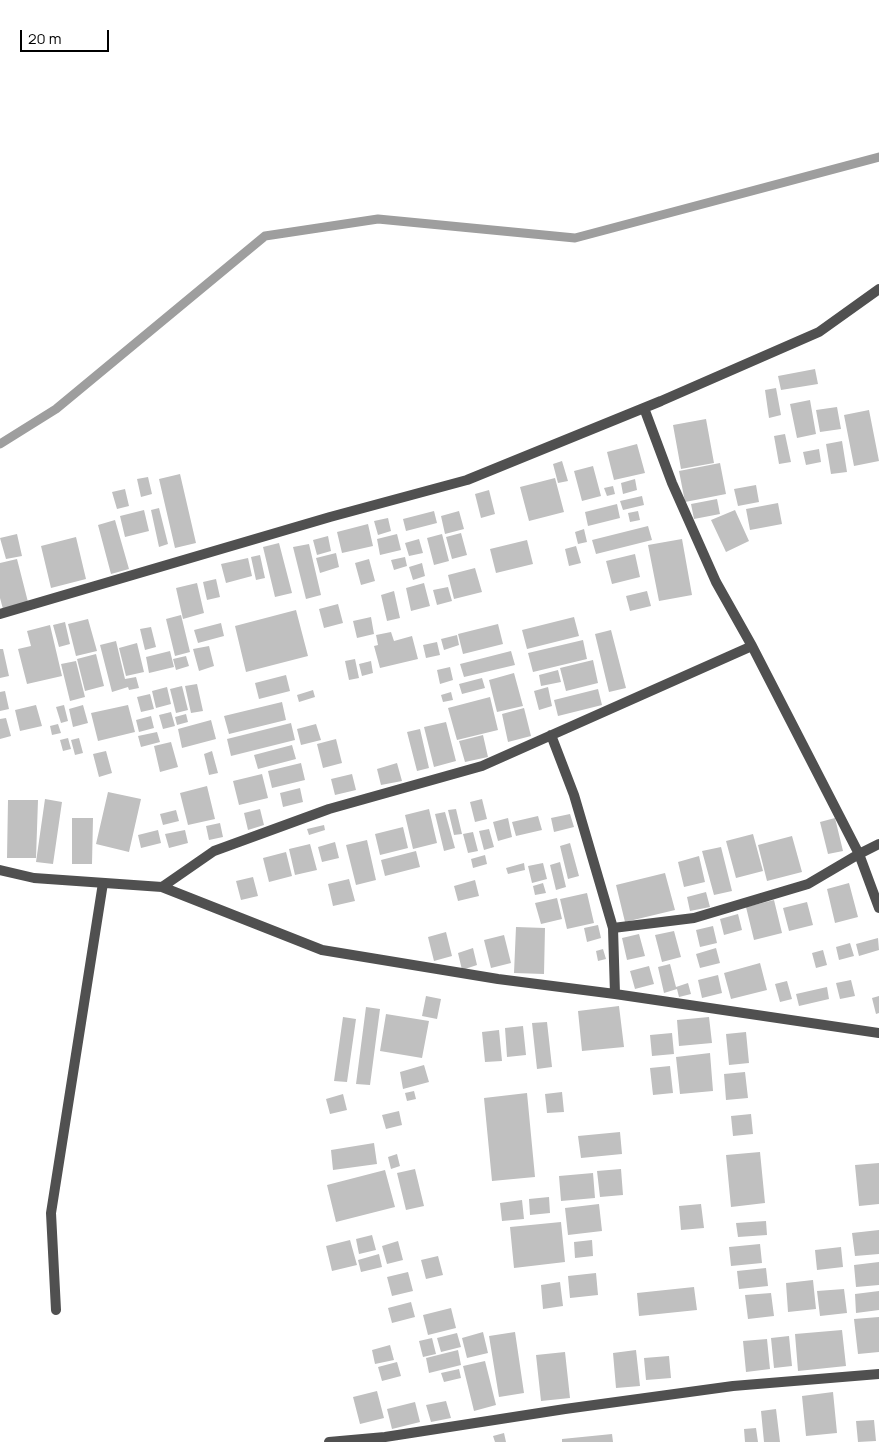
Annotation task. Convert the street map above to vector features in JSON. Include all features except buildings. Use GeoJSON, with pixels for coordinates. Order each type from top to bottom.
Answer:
{"type":"FeatureCollection","features":[{"type":"Feature","properties":{"kind":"street"},"geometry":{"type":"LineString","coordinates":[[0,614],[467,480],[644,408],[819,332],[879,289]]}},
{"type":"Feature","properties":{"kind":"street"},"geometry":{"type":"LineString","coordinates":[[644,408],[672,483],[716,582],[752,646],[859,854],[879,908]]}},
{"type":"Feature","properties":{"kind":"street"},"geometry":{"type":"LineString","coordinates":[[162,887],[214,851],[328,809],[482,766],[752,646]]}},
{"type":"Feature","properties":{"kind":"street"},"geometry":{"type":"LineString","coordinates":[[551,735],[574,795],[613,928],[615,994]]}},
{"type":"Feature","properties":{"kind":"street"},"geometry":{"type":"LineString","coordinates":[[613,928],[694,918],[808,884],[879,844]]}},
{"type":"Feature","properties":{"kind":"street"},"geometry":{"type":"LineString","coordinates":[[0,870],[34,878],[162,887],[322,950],[498,979],[615,994],[879,1033]]}},
{"type":"Feature","properties":{"kind":"street"},"geometry":{"type":"LineString","coordinates":[[56,1310],[51,1213],[103,883]]}},
{"type":"Feature","properties":{"kind":"street"},"geometry":{"type":"LineString","coordinates":[[329,1442],[385,1437],[565,1409],[733,1386],[879,1374]]}},
{"type":"Feature","properties":{"kind":"waterway"},"geometry":{"type":"LineString","coordinates":[[0,444],[56,409],[265,236],[378,219],[575,238],[879,157]]}}]}
